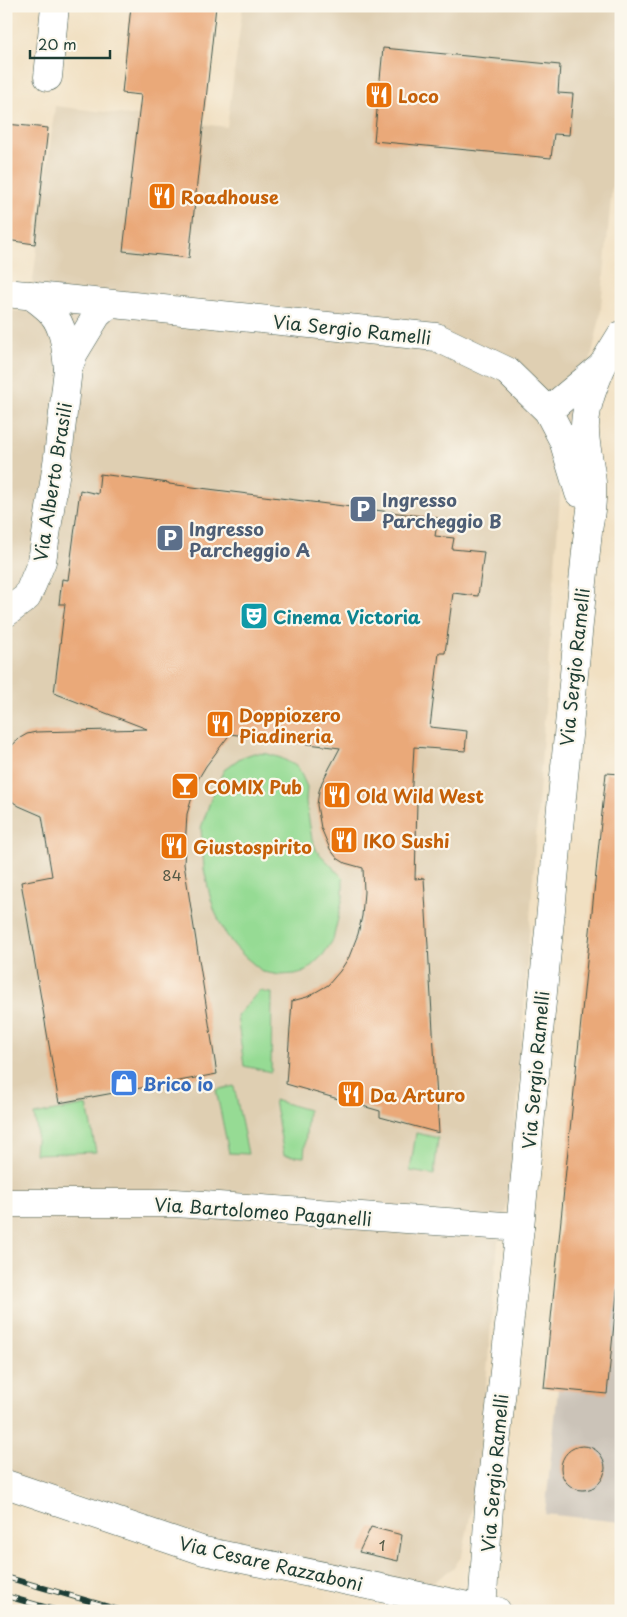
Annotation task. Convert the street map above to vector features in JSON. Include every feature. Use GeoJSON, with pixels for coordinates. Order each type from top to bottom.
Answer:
{"type":"FeatureCollection","features":[{"type":"Feature","properties":{"kind":"street"},"geometry":{"type":"LineString","coordinates":[[48,77],[55,6]]}},
{"type":"Feature","properties":{"kind":"street","name":"Via Sergio Ramelli"},"geometry":{"type":"LineString","coordinates":[[19,294],[436,337],[507,371],[548,411],[563,440],[588,531]]}},
{"type":"Feature","properties":{"kind":"street","name":"Via Alberto Brasili"},"geometry":{"type":"LineString","coordinates":[[19,294],[53,314],[63,336],[68,369]]}},
{"type":"Feature","properties":{"kind":"street","name":"Via Alberto Brasili"},"geometry":{"type":"LineString","coordinates":[[6,613],[27,597],[42,561],[58,457],[68,369],[74,353],[97,315],[109,304]]}},
{"type":"Feature","properties":{"kind":"street"},"geometry":{"type":"LineString","coordinates":[[548,411],[602,366],[621,335]]}},
{"type":"Feature","properties":{"kind":"street","name":"Via Sergio Ramelli"},"geometry":{"type":"LineString","coordinates":[[489,1610],[489,1507],[520,1227],[592,505],[592,476],[585,426],[587,404],[602,366]]}},
{"type":"Feature","properties":{"kind":"street","name":"Via Bartolomeo Paganelli"},"geometry":{"type":"LineString","coordinates":[[6,1203],[176,1203],[520,1227]]}},
{"type":"Feature","properties":{"kind":"street","name":"Via Cesare Razzaboni"},"geometry":{"type":"LineString","coordinates":[[6,1484],[204,1551],[489,1610]]}},
{"type":"Feature","properties":{"kind":"shaded area"},"geometry":{"type":"Polygon","coordinates":[[[243,6],[621,6],[621,89],[600,318],[560,496],[511,1190],[498,1242],[478,1478],[462,1556],[453,1568],[431,1584],[410,1586],[233,1545],[6,1474],[6,310],[29,312],[55,106],[227,127],[243,6]]]}},
{"type":"Feature","properties":{"kind":"shaded area"},"geometry":{"type":"Polygon","coordinates":[[[621,785],[621,1522],[545,1514],[621,785]]]}},
{"type":"Feature","properties":{"kind":"green space"},"geometry":{"type":"Polygon","coordinates":[[[254,753],[268,754],[281,758],[298,767],[307,787],[306,802],[312,839],[317,851],[343,878],[343,897],[333,940],[323,955],[306,971],[295,974],[280,975],[263,972],[233,944],[215,912],[204,869],[201,828],[213,793],[224,770],[240,758],[254,753]]]}},
{"type":"Feature","properties":{"kind":"green space"},"geometry":{"type":"Polygon","coordinates":[[[260,990],[272,993],[271,1072],[244,1066],[237,1016],[260,990]]]}},
{"type":"Feature","properties":{"kind":"green space"},"geometry":{"type":"Polygon","coordinates":[[[234,1086],[248,1154],[229,1153],[216,1090],[234,1086]]]}},
{"type":"Feature","properties":{"kind":"green space"},"geometry":{"type":"Polygon","coordinates":[[[274,1100],[308,1110],[304,1157],[284,1155],[274,1100]]]}},
{"type":"Feature","properties":{"kind":"green space"},"geometry":{"type":"Polygon","coordinates":[[[87,1105],[96,1152],[35,1154],[37,1130],[34,1115],[87,1105]]]}},
{"type":"Feature","properties":{"kind":"green space"},"geometry":{"type":"Polygon","coordinates":[[[416,1133],[438,1138],[434,1175],[410,1171],[416,1133]]]}},
{"type":"Feature","properties":{"kind":"building"},"geometry":{"type":"Polygon","coordinates":[[[131,6],[216,6],[189,258],[123,251],[141,95],[122,93],[131,6]]]}},
{"type":"Feature","properties":{"kind":"building"},"geometry":{"type":"Polygon","coordinates":[[[383,48],[560,65],[558,93],[573,94],[569,135],[554,134],[551,158],[374,141],[383,48]]]}},
{"type":"Feature","properties":{"kind":"building"},"geometry":{"type":"Polygon","coordinates":[[[6,124],[48,128],[35,244],[6,240],[6,124]]]}},
{"type":"Feature","properties":{"kind":"building"},"geometry":{"type":"Polygon","coordinates":[[[100,474],[438,518],[435,536],[454,538],[452,549],[484,552],[478,596],[453,593],[445,653],[439,653],[430,727],[467,731],[465,751],[414,747],[411,802],[417,802],[415,879],[424,878],[439,1133],[380,1117],[380,1111],[286,1084],[292,1001],[307,997],[328,985],[349,957],[358,934],[362,916],[363,868],[345,863],[337,858],[330,849],[321,828],[317,805],[319,791],[340,748],[230,734],[197,781],[187,814],[184,864],[217,1074],[59,1103],[21,882],[52,876],[42,816],[13,802],[6,792],[6,751],[20,738],[36,732],[147,729],[54,693],[65,604],[59,604],[62,579],[68,580],[80,490],[98,494],[100,474]]]}},
{"type":"Feature","properties":{"kind":"building"},"geometry":{"type":"Polygon","coordinates":[[[606,773],[621,774],[621,1254],[607,1394],[544,1388],[606,773]]]}},
{"type":"Feature","properties":{"kind":"building"},"geometry":{"type":"Polygon","coordinates":[[[583,1446],[595,1450],[601,1456],[605,1468],[601,1480],[595,1486],[583,1490],[571,1486],[565,1480],[561,1468],[565,1456],[571,1450],[583,1446]]]}},
{"type":"Feature","properties":{"kind":"building"},"geometry":{"type":"Polygon","coordinates":[[[371,1527],[402,1535],[398,1561],[359,1552],[371,1527]]]}},
{"type":"Feature","properties":{"kind":"railway"},"geometry":{"type":"LineString","coordinates":[[6,1577],[123,1611]]}},
{"type":"Feature","properties":{"kind":"railway"},"geometry":{"type":"LineString","coordinates":[[6,1596],[59,1611]]}},
{"type":"Feature","properties":{"kind":"place","name":"Loco"},"geometry":{"type":"Point","coordinates":[379,95]}},
{"type":"Feature","properties":{"kind":"place","name":"Roadhouse"},"geometry":{"type":"Point","coordinates":[162,196]}},
{"type":"Feature","properties":{"kind":"place","name":"Ingresso Parcheggio B"},"geometry":{"type":"Point","coordinates":[363,509]}},
{"type":"Feature","properties":{"kind":"place","name":"Ingresso Parcheggio A"},"geometry":{"type":"Point","coordinates":[170,538]}},
{"type":"Feature","properties":{"kind":"place","name":"Cinema Victoria"},"geometry":{"type":"Point","coordinates":[254,616]}},
{"type":"Feature","properties":{"kind":"place","name":"Doppiozero Piadineria"},"geometry":{"type":"Point","coordinates":[220,724]}},
{"type":"Feature","properties":{"kind":"place","name":"COMIX Pub"},"geometry":{"type":"Point","coordinates":[185,786]}},
{"type":"Feature","properties":{"kind":"place","name":"Old Wild West"},"geometry":{"type":"Point","coordinates":[337,795]}},
{"type":"Feature","properties":{"kind":"place","name":"IKO Sushi"},"geometry":{"type":"Point","coordinates":[344,840]}},
{"type":"Feature","properties":{"kind":"place","name":"Giustospirito"},"geometry":{"type":"Point","coordinates":[174,846]}},
{"type":"Feature","properties":{"kind":"place","name":"Brico io"},"geometry":{"type":"Point","coordinates":[124,1083]}},
{"type":"Feature","properties":{"kind":"place","name":"Da Arturo"},"geometry":{"type":"Point","coordinates":[351,1094]}}]}
